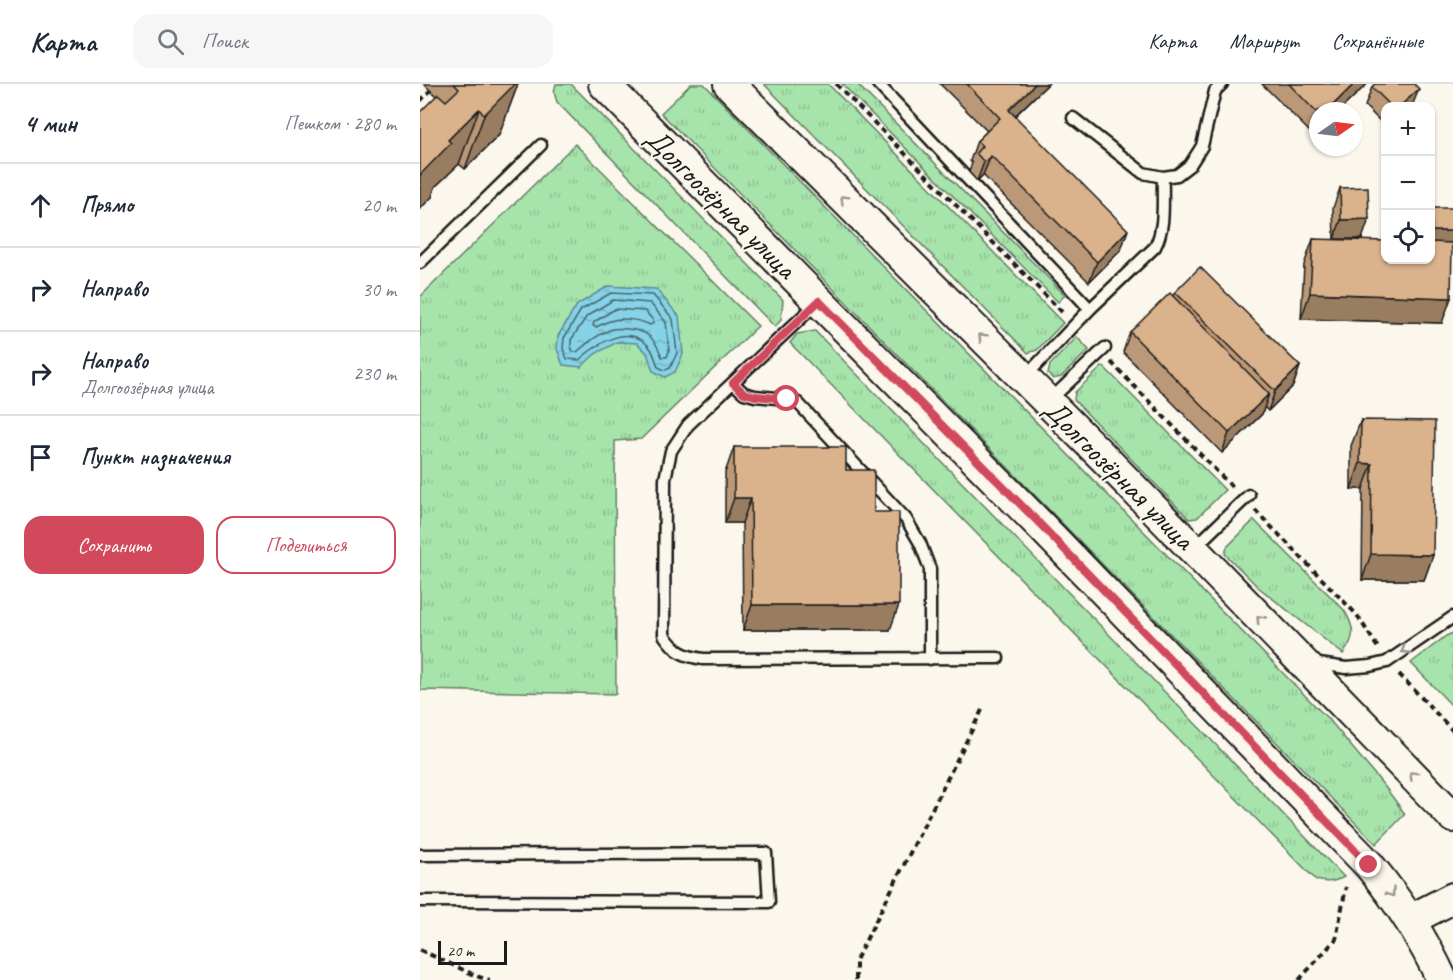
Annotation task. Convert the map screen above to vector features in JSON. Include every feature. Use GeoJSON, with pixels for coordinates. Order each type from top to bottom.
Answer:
{"type":"FeatureCollection","features":[{"type":"Feature","properties":{"kind":"main road","name":"Долгоозёрная улица"},"geometry":{"type":"LineString","coordinates":[[729,84],[1048,402],[1453,817]]}},
{"type":"Feature","properties":{"kind":"main road","name":"Долгоозёрная улица"},"geometry":{"type":"LineString","coordinates":[[620,89],[819,301],[1038,522],[1369,865],[1410,920],[1442,980]]}},
{"type":"Feature","properties":{"kind":"main road"},"geometry":{"type":"LineString","coordinates":[[1410,920],[1453,898]]}},
{"type":"Feature","properties":{"kind":"lane"},"geometry":{"type":"LineString","coordinates":[[878,84],[1090,309]]}},
{"type":"Feature","properties":{"kind":"lane"},"geometry":{"type":"LineString","coordinates":[[1072,118],[1143,173],[1163,177],[1177,175],[1190,165],[1202,146],[1215,86]]}},
{"type":"Feature","properties":{"kind":"lane"},"geometry":{"type":"LineString","coordinates":[[420,263],[541,144]]}},
{"type":"Feature","properties":{"kind":"lane"},"geometry":{"type":"LineString","coordinates":[[1023,378],[1155,247],[1162,227],[1163,177]]}},
{"type":"Feature","properties":{"kind":"lane"},"geometry":{"type":"LineString","coordinates":[[819,301],[688,425],[671,451],[665,479],[664,635],[671,645],[685,656],[703,659],[998,658]]}},
{"type":"Feature","properties":{"kind":"lane"},"geometry":{"type":"LineString","coordinates":[[1048,402],[1103,350]]}},
{"type":"Feature","properties":{"kind":"lane"},"geometry":{"type":"LineString","coordinates":[[733,383],[744,393],[787,399],[798,403],[906,519],[920,543],[930,569],[930,658]]}},
{"type":"Feature","properties":{"kind":"lane"},"geometry":{"type":"LineString","coordinates":[[1192,549],[1246,497]]}},
{"type":"Feature","properties":{"kind":"lane"},"geometry":{"type":"LineString","coordinates":[[1301,661],[1346,668],[1387,662],[1453,617]]}},
{"type":"Feature","properties":{"kind":"lane"},"geometry":{"type":"LineString","coordinates":[[420,855],[766,853],[769,902],[420,901]]}},
{"type":"Feature","properties":{"kind":"path"},"geometry":{"type":"LineString","coordinates":[[836,84],[1075,325]]}},
{"type":"Feature","properties":{"kind":"path"},"geometry":{"type":"LineString","coordinates":[[420,101],[431,90]]}},
{"type":"Feature","properties":{"kind":"path"},"geometry":{"type":"LineString","coordinates":[[1103,350],[1357,615],[1387,662],[1453,731]]}},
{"type":"Feature","properties":{"kind":"path"},"geometry":{"type":"LineString","coordinates":[[856,980],[856,960],[983,708]]}},
{"type":"Feature","properties":{"kind":"path"},"geometry":{"type":"LineString","coordinates":[[1299,980],[1335,939],[1346,887]]}},
{"type":"Feature","properties":{"kind":"path"},"geometry":{"type":"LineString","coordinates":[[420,950],[479,979],[490,980]]}},
{"type":"Feature","properties":{"kind":"green space"},"geometry":{"type":"Polygon","coordinates":[[[556,84],[571,84],[783,300],[781,320],[775,327],[557,102],[554,92],[556,84]]]}},
{"type":"Feature","properties":{"kind":"green space"},"geometry":{"type":"Polygon","coordinates":[[[691,84],[704,84],[1332,723],[1405,814],[1376,844],[661,113],[691,84]]]}},
{"type":"Feature","properties":{"kind":"green space"},"geometry":{"type":"Polygon","coordinates":[[[764,84],[828,84],[1063,323],[1037,350],[1028,353],[764,84]]]}},
{"type":"Feature","properties":{"kind":"green space"},"geometry":{"type":"Polygon","coordinates":[[[842,84],[857,84],[1065,295],[1058,302],[842,84]]]}},
{"type":"Feature","properties":{"kind":"green space"},"geometry":{"type":"Polygon","coordinates":[[[575,144],[758,326],[641,439],[615,441],[616,694],[420,690],[420,297],[575,144]]]}},
{"type":"Feature","properties":{"kind":"green space"},"geometry":{"type":"Polygon","coordinates":[[[815,331],[1344,877],[1330,882],[1316,880],[790,343],[797,334],[815,331]]]}},
{"type":"Feature","properties":{"kind":"green space"},"geometry":{"type":"Polygon","coordinates":[[[1077,337],[1089,350],[1061,377],[1053,379],[1048,374],[1050,365],[1077,337]]]}},
{"type":"Feature","properties":{"kind":"green space"},"geometry":{"type":"Polygon","coordinates":[[[1103,366],[1225,490],[1197,518],[1189,519],[1074,400],[1075,392],[1103,366]]]}},
{"type":"Feature","properties":{"kind":"green space"},"geometry":{"type":"Polygon","coordinates":[[[1254,520],[1344,610],[1352,627],[1352,637],[1343,654],[1258,587],[1225,554],[1227,547],[1254,520]]]}},
{"type":"Feature","properties":{"kind":"green space"},"geometry":{"type":"Polygon","coordinates":[[[1453,633],[1453,707],[1411,663],[1453,633]]]}},
{"type":"Feature","properties":{"kind":"water"},"geometry":{"type":"Polygon","coordinates":[[[608,286],[656,289],[679,316],[683,354],[675,372],[665,377],[653,371],[647,353],[637,343],[617,342],[595,354],[581,367],[563,365],[557,349],[558,336],[577,305],[608,286]]]}},
{"type":"Feature","properties":{"kind":"building"},"geometry":{"type":"Polygon","coordinates":[[[454,84],[515,84],[484,115],[479,109],[448,140],[451,143],[420,175],[420,112],[438,94],[446,101],[459,89],[454,84]]]}},
{"type":"Feature","properties":{"kind":"building"},"geometry":{"type":"Polygon","coordinates":[[[967,84],[1035,84],[1009,110],[1128,230],[1097,262],[991,156],[984,162],[976,153],[982,146],[977,141],[1000,118],[967,84]]]}},
{"type":"Feature","properties":{"kind":"building"},"geometry":{"type":"Polygon","coordinates":[[[1289,84],[1354,84],[1336,102],[1309,102],[1309,105],[1289,84]]]}},
{"type":"Feature","properties":{"kind":"building"},"geometry":{"type":"Polygon","coordinates":[[[1375,84],[1414,84],[1419,89],[1404,102],[1387,102],[1372,87],[1375,84]]]}},
{"type":"Feature","properties":{"kind":"building"},"geometry":{"type":"Polygon","coordinates":[[[1368,187],[1369,219],[1341,220],[1340,188],[1368,187]]]}},
{"type":"Feature","properties":{"kind":"building"},"geometry":{"type":"Polygon","coordinates":[[[1435,208],[1453,208],[1453,231],[1435,231],[1435,208]]]}},
{"type":"Feature","properties":{"kind":"building"},"geometry":{"type":"Polygon","coordinates":[[[1313,239],[1381,241],[1381,264],[1435,264],[1435,242],[1452,243],[1451,298],[1310,293],[1313,239]]]}},
{"type":"Feature","properties":{"kind":"building"},"geometry":{"type":"Polygon","coordinates":[[[1200,267],[1300,366],[1275,391],[1175,292],[1200,267]]]}},
{"type":"Feature","properties":{"kind":"building"},"geometry":{"type":"Polygon","coordinates":[[[1170,293],[1269,394],[1229,433],[1130,332],[1170,293]]]}},
{"type":"Feature","properties":{"kind":"building"},"geometry":{"type":"Polygon","coordinates":[[[1361,420],[1435,421],[1433,555],[1371,554],[1372,464],[1360,463],[1361,420]]]}},
{"type":"Feature","properties":{"kind":"building"},"geometry":{"type":"Polygon","coordinates":[[[734,447],[846,447],[846,470],[874,470],[874,512],[899,512],[899,605],[752,605],[751,498],[734,498],[734,447]]]}},
{"type":"Feature","properties":{"kind":"route"},"geometry":{"type":"LineString","coordinates":[[787,399],[744,393],[733,383],[819,301],[1038,522],[1369,865]]}}]}
